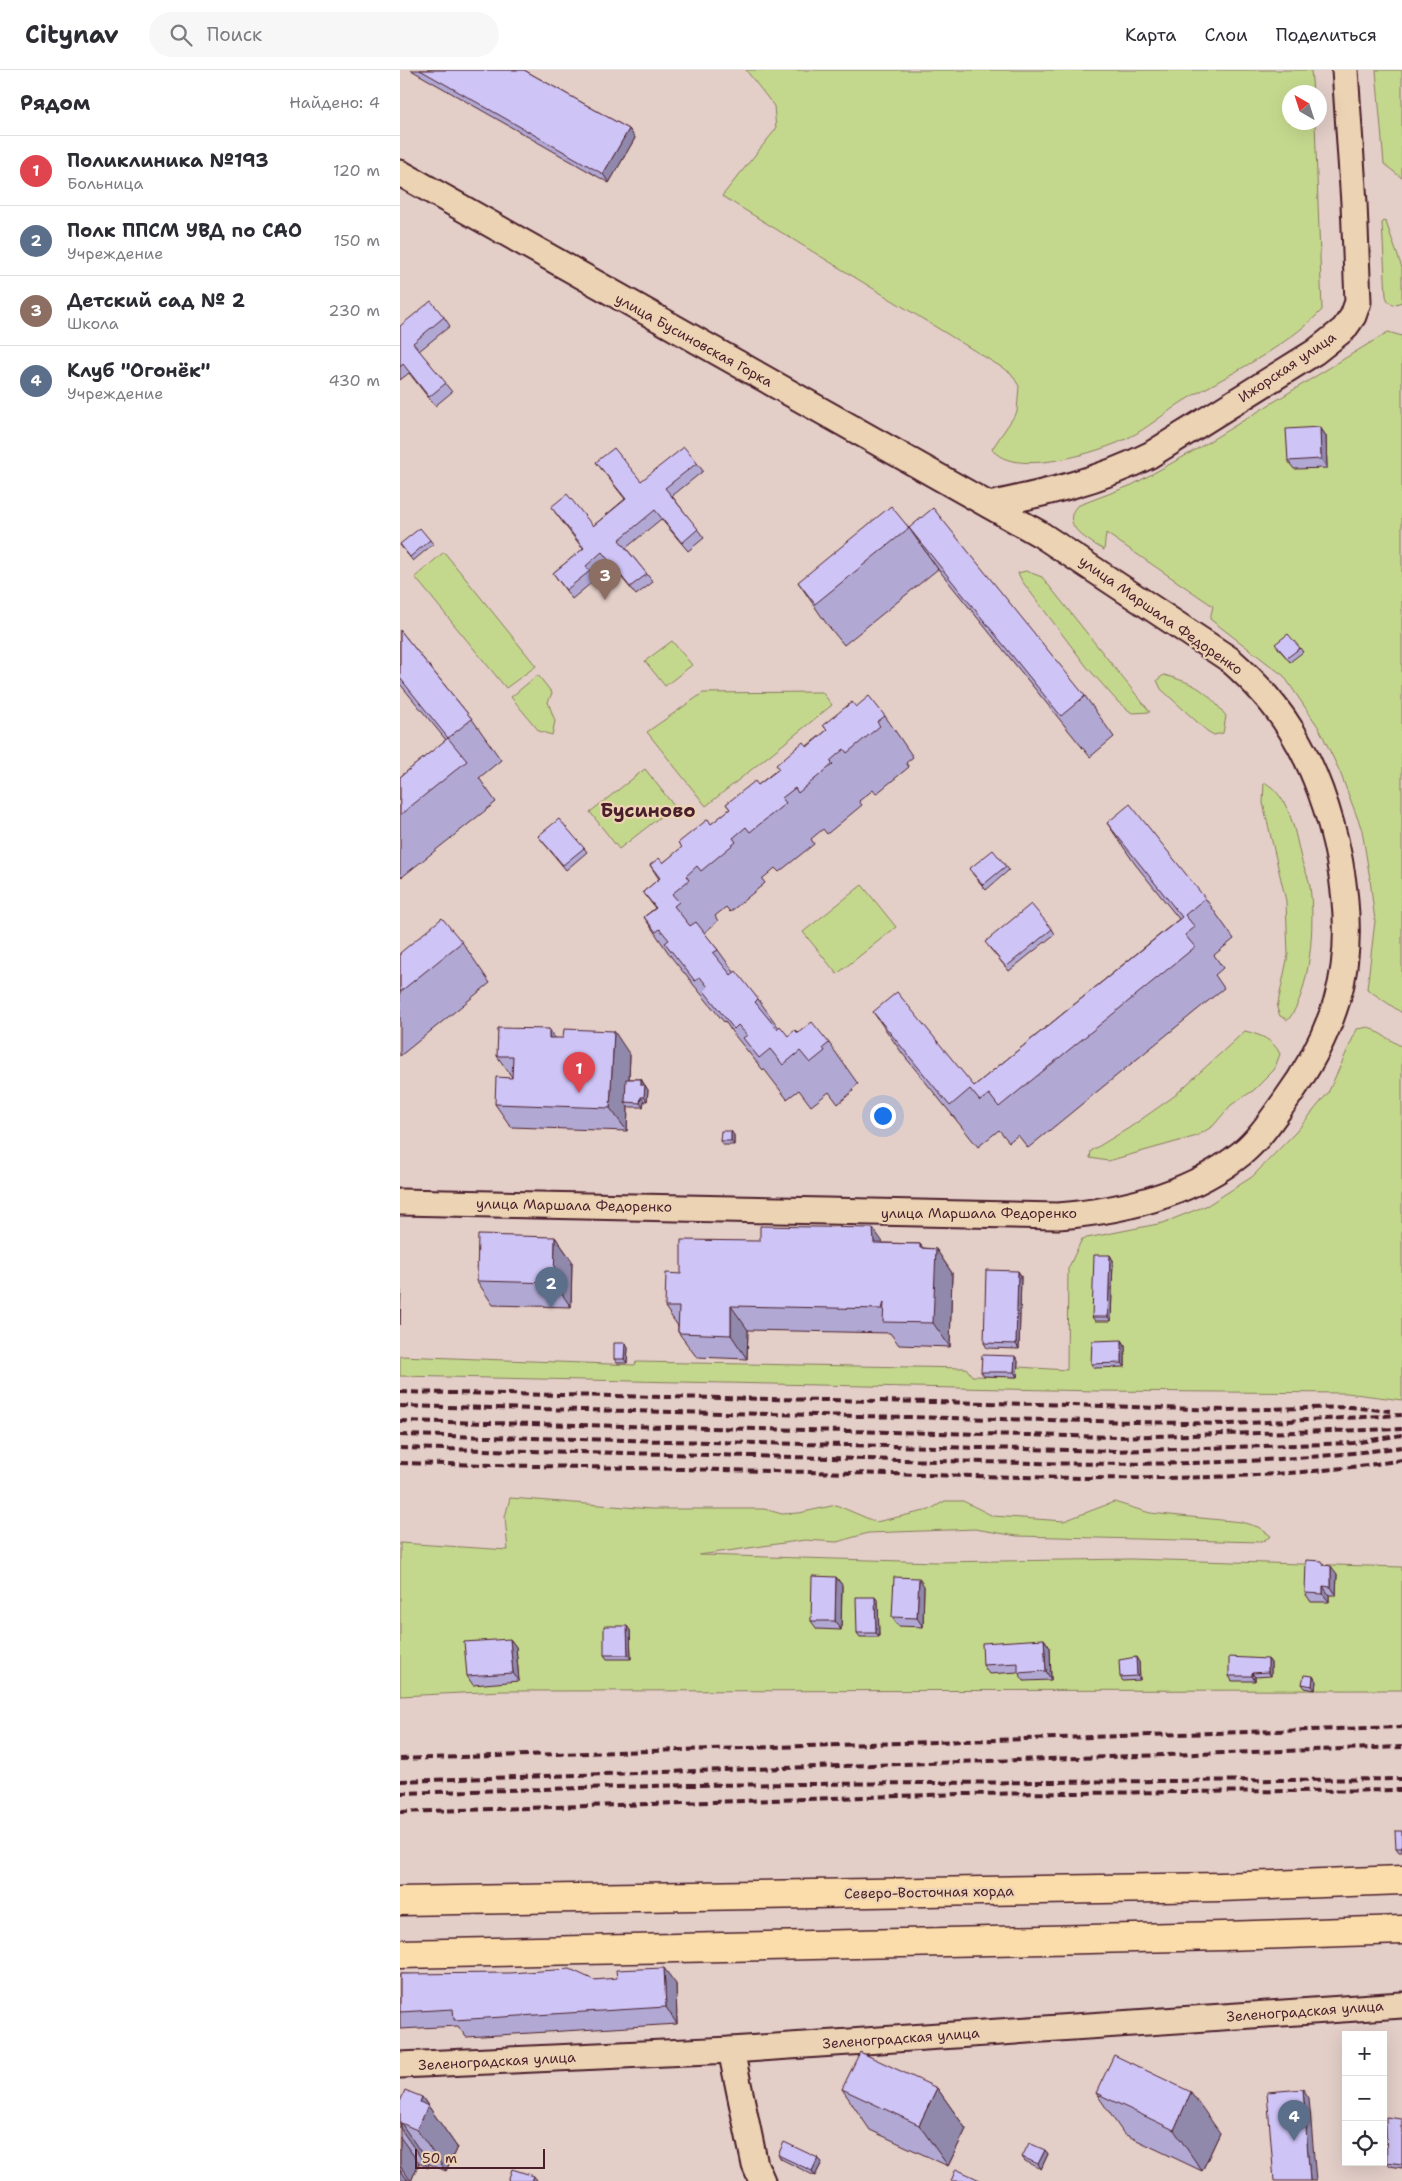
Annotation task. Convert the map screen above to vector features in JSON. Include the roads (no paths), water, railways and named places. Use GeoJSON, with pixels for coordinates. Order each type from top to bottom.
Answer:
{"type":"FeatureCollection","features":[{"type":"Feature","properties":{"kind":"main road","name":"Северо-Восточная хорда"},"geometry":{"type":"LineString","coordinates":[[400,1901],[1211,1887],[1402,1880]]}},
{"type":"Feature","properties":{"kind":"main road"},"geometry":{"type":"LineString","coordinates":[[400,1954],[1402,1930]]}},
{"type":"Feature","properties":{"kind":"street","name":"Ижорская улица"},"geometry":{"type":"LineString","coordinates":[[989,505],[1038,495],[1125,467],[1163,447],[1298,362],[1344,329],[1353,316],[1358,302],[1354,203],[1345,70]]}},
{"type":"Feature","properties":{"kind":"street","name":"улица Бусиновская Горка"},"geometry":{"type":"LineString","coordinates":[[400,173],[989,505]]}},
{"type":"Feature","properties":{"kind":"street","name":"улица Маршала Федоренко"},"geometry":{"type":"LineString","coordinates":[[400,1202],[1058,1216],[1126,1207],[1183,1188],[1228,1164],[1258,1137],[1292,1091],[1326,1033],[1337,999],[1342,973],[1345,948],[1343,896],[1333,835],[1316,779],[1282,716],[1263,692],[1240,668],[1209,645],[1065,549],[989,505]]}},
{"type":"Feature","properties":{"kind":"street","name":"Зеленоградская улица"},"geometry":{"type":"LineString","coordinates":[[400,2065],[731,2050],[1402,2005]]}},
{"type":"Feature","properties":{"kind":"street"},"geometry":{"type":"LineString","coordinates":[[731,2050],[755,2165],[762,2181]]}},
{"type":"Feature","properties":{"kind":"railway"},"geometry":{"type":"LineString","coordinates":[[400,1392],[1039,1404],[1225,1410],[1351,1407],[1390,1411]]}},
{"type":"Feature","properties":{"kind":"railway"},"geometry":{"type":"LineString","coordinates":[[400,1406],[1229,1424],[1402,1415]]}},
{"type":"Feature","properties":{"kind":"railway"},"geometry":{"type":"LineString","coordinates":[[400,1421],[1116,1437],[1402,1429]]}},
{"type":"Feature","properties":{"kind":"railway"},"geometry":{"type":"LineString","coordinates":[[400,1435],[1115,1451],[1354,1443],[1402,1435]]}},
{"type":"Feature","properties":{"kind":"railway"},"geometry":{"type":"LineString","coordinates":[[400,1448],[962,1462],[1151,1464],[1277,1459],[1402,1447]]}},
{"type":"Feature","properties":{"kind":"railway"},"geometry":{"type":"LineString","coordinates":[[400,1463],[1164,1478],[1284,1473],[1344,1468],[1402,1460]]}},
{"type":"Feature","properties":{"kind":"railway"},"geometry":{"type":"LineString","coordinates":[[400,1759],[1402,1727]]}},
{"type":"Feature","properties":{"kind":"railway"},"geometry":{"type":"LineString","coordinates":[[400,1781],[1402,1747]]}},
{"type":"Feature","properties":{"kind":"railway"},"geometry":{"type":"LineString","coordinates":[[400,1793],[691,1785],[1402,1779]]}},
{"type":"Feature","properties":{"kind":"railway"},"geometry":{"type":"LineString","coordinates":[[400,1812],[960,1794],[1402,1790]]}},
{"type":"Feature","properties":{"kind":"place","name":"Детский сад № 2"},"geometry":{"type":"Point","coordinates":[605,600]}},
{"type":"Feature","properties":{"kind":"place","name":"Поликлиника №193"},"geometry":{"type":"Point","coordinates":[579,1093]}},
{"type":"Feature","properties":{"kind":"place","name":"Полк ППСМ УВД по САО"},"geometry":{"type":"Point","coordinates":[551,1308]}},
{"type":"Feature","properties":{"kind":"place","name":"Клуб \"Огонёк\""},"geometry":{"type":"Point","coordinates":[1294,2141]}},
{"type":"Feature","properties":{"kind":"district","name":"Бусиново"},"geometry":{"type":"Point","coordinates":[648,810]}}]}
